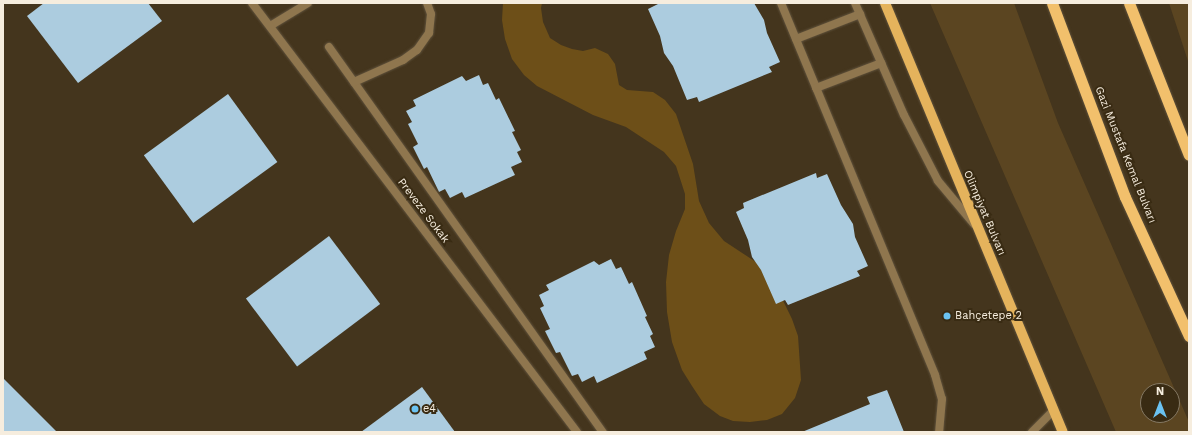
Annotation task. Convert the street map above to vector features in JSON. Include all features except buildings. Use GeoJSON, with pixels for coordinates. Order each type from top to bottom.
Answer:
{"type":"FeatureCollection","features":[{"type":"Feature","properties":{"kind":"highway","name":"Gazi Mustafa Kemal Bulvarı"},"geometry":{"type":"LineString","coordinates":[[1052,3],[1125,197],[1189,336]]}},
{"type":"Feature","properties":{"kind":"highway"},"geometry":{"type":"LineString","coordinates":[[1129,3],[1189,155]]}},
{"type":"Feature","properties":{"kind":"main road","name":"Olimpiyat Bulvarı"},"geometry":{"type":"LineString","coordinates":[[885,3],[1063,432]]}},
{"type":"Feature","properties":{"kind":"street","name":"Preveze Sokak"},"geometry":{"type":"LineString","coordinates":[[252,3],[577,432]]}},
{"type":"Feature","properties":{"kind":"street"},"geometry":{"type":"LineString","coordinates":[[270,26],[308,3]]}},
{"type":"Feature","properties":{"kind":"street"},"geometry":{"type":"LineString","coordinates":[[354,82],[403,60],[417,50],[429,32],[431,14],[427,3]]}},
{"type":"Feature","properties":{"kind":"street"},"geometry":{"type":"LineString","coordinates":[[781,3],[935,375],[942,399],[939,432]]}},
{"type":"Feature","properties":{"kind":"street"},"geometry":{"type":"LineString","coordinates":[[855,3],[904,115],[938,181],[977,227]]}},
{"type":"Feature","properties":{"kind":"street"},"geometry":{"type":"LineString","coordinates":[[796,39],[860,14]]}},
{"type":"Feature","properties":{"kind":"street"},"geometry":{"type":"LineString","coordinates":[[329,47],[603,432]]}},
{"type":"Feature","properties":{"kind":"street"},"geometry":{"type":"LineString","coordinates":[[816,88],[881,63]]}},
{"type":"Feature","properties":{"kind":"street"},"geometry":{"type":"LineString","coordinates":[[1032,432],[1053,411]]}},
{"type":"Feature","properties":{"kind":"shaded area"},"geometry":{"type":"Polygon","coordinates":[[[503,3],[542,3],[541,8],[543,22],[550,38],[561,45],[572,49],[583,51],[595,48],[608,54],[615,64],[619,85],[627,90],[653,92],[665,100],[676,114],[693,164],[699,201],[709,223],[724,241],[768,270],[792,319],[798,336],[801,380],[795,398],[782,414],[767,420],[750,422],[733,421],[720,416],[704,404],[682,370],[672,342],[667,312],[666,282],[669,255],[676,231],[685,209],[685,194],[676,166],[664,152],[626,127],[593,115],[537,86],[524,75],[512,59],[505,39],[502,20],[503,3]]]}},
{"type":"Feature","properties":{"kind":"shaded area"},"geometry":{"type":"Polygon","coordinates":[[[930,3],[1014,3],[1058,123],[1172,383],[1140,383],[1140,423],[1180,423],[1180,401],[1189,422],[1189,432],[1116,432],[930,3]]]}},
{"type":"Feature","properties":{"kind":"shaded area"},"geometry":{"type":"Polygon","coordinates":[[[1169,3],[1189,3],[1189,64],[1169,3]]]}},
{"type":"Feature","properties":{"kind":"place","name":"Bahçetepe 2"},"geometry":{"type":"Point","coordinates":[947,316]}},
{"type":"Feature","properties":{"kind":"place","name":"e4"},"geometry":{"type":"Point","coordinates":[415,409]}}]}
